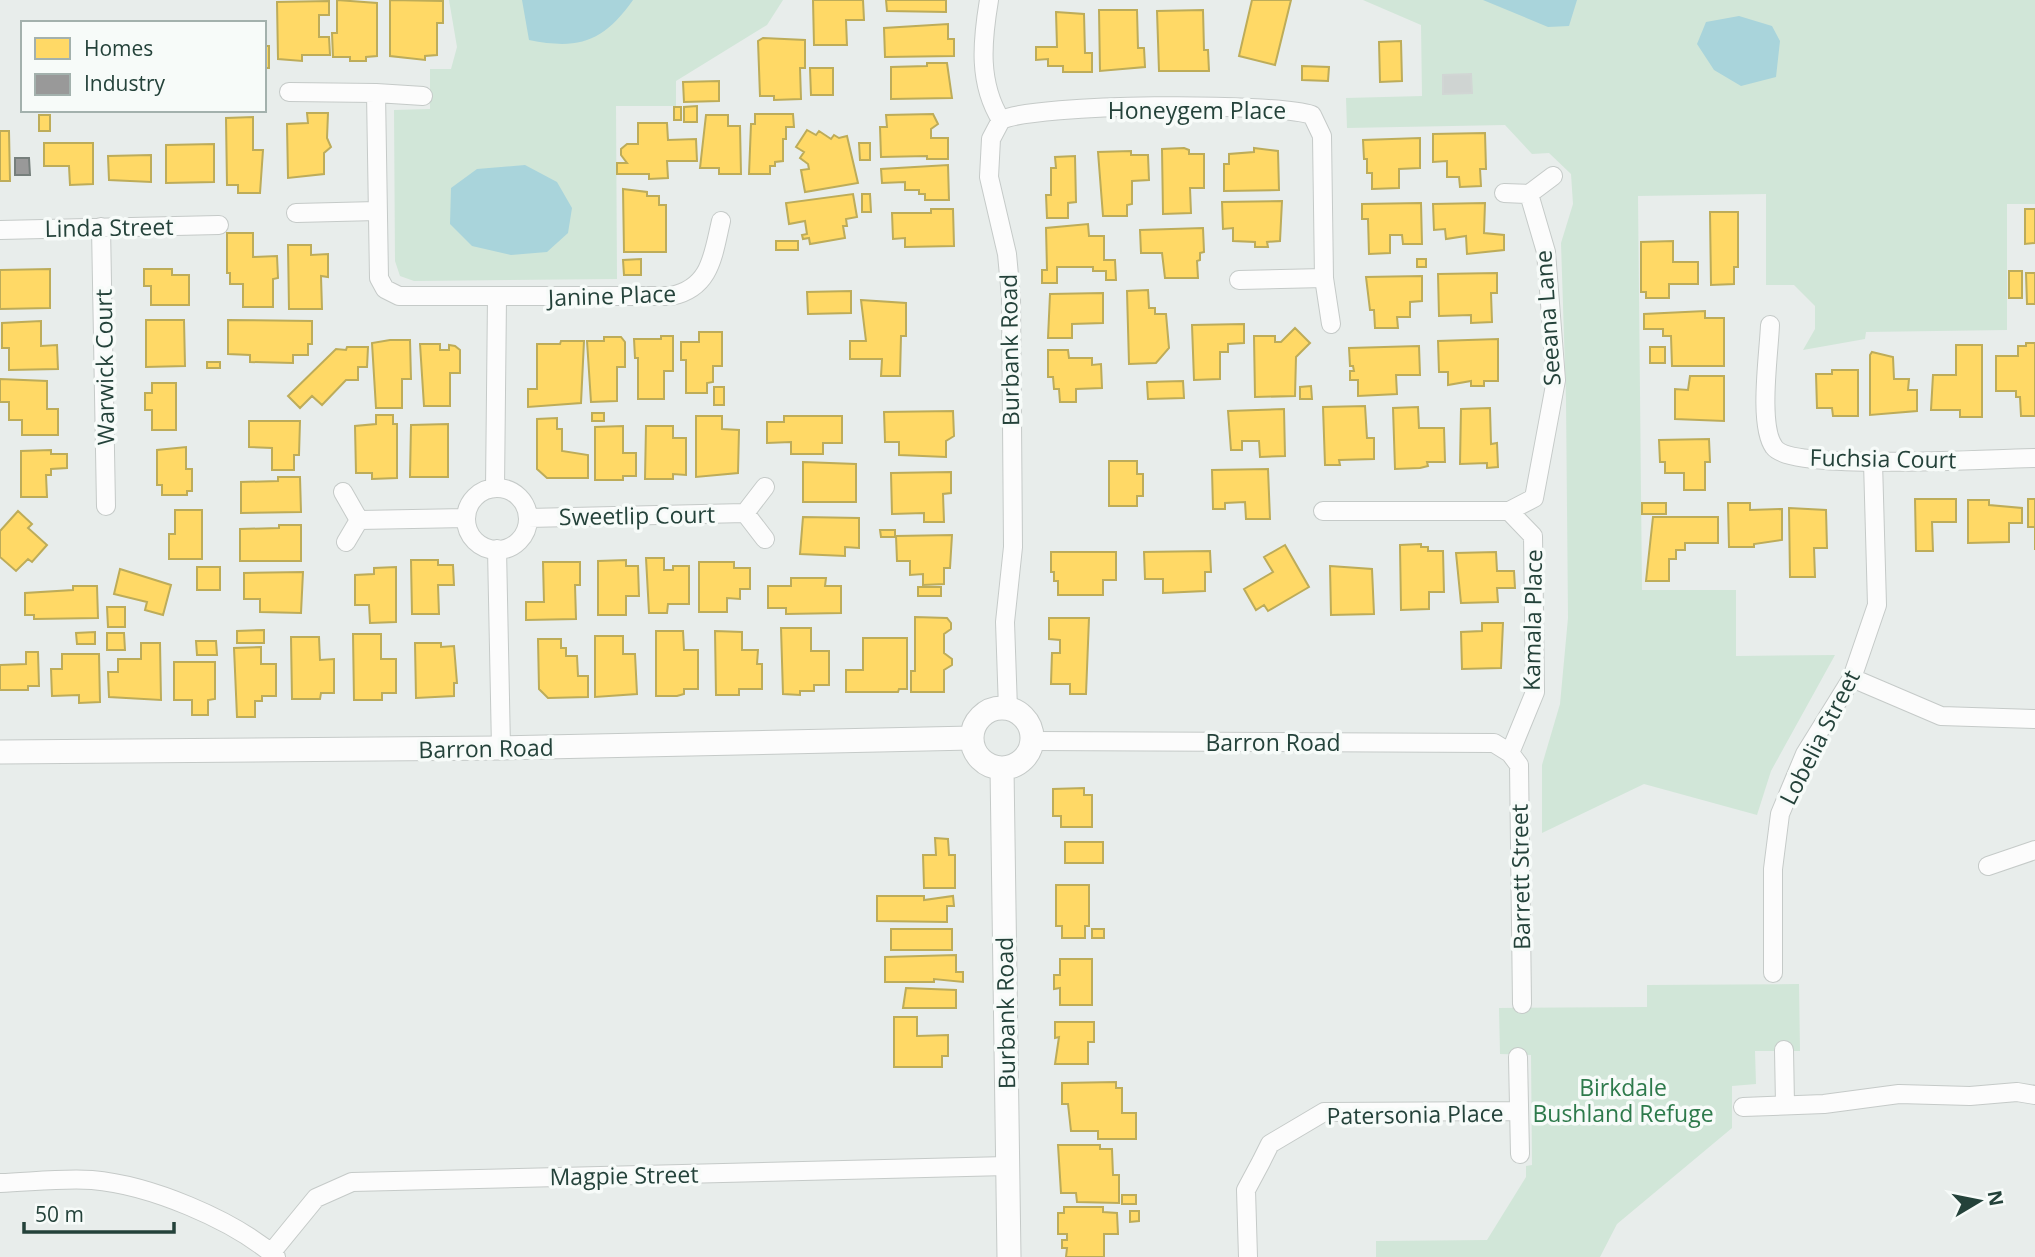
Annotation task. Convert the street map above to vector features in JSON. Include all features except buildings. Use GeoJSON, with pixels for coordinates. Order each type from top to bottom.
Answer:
{"type":"FeatureCollection","features":[{"type":"Feature","properties":{"kind":"street"},"geometry":{"type":"LineString","coordinates":[[989,0],[984,31],[984,79],[989,100],[1002,120]]}},
{"type":"Feature","properties":{"kind":"street"},"geometry":{"type":"LineString","coordinates":[[289,92],[423,96]]}},
{"type":"Feature","properties":{"kind":"street","name":"Janine Place"},"geometry":{"type":"LineString","coordinates":[[376,93],[379,278],[391,293],[399,296],[685,293],[701,281],[712,258],[721,221]]}},
{"type":"Feature","properties":{"kind":"street","name":"Honeygem Place"},"geometry":{"type":"LineString","coordinates":[[1002,120],[1031,111],[1211,107],[1294,110],[1312,115],[1322,135],[1324,278],[1331,324]]}},
{"type":"Feature","properties":{"kind":"street","name":"Burbank Road"},"geometry":{"type":"LineString","coordinates":[[1002,120],[991,139],[989,169],[992,194],[1007,254],[1011,297],[1013,547],[1005,622],[1008,709]]}},
{"type":"Feature","properties":{"kind":"street"},"geometry":{"type":"LineString","coordinates":[[1504,193],[1529,194],[1553,176]]}},
{"type":"Feature","properties":{"kind":"street","name":"Seeana Lane"},"geometry":{"type":"LineString","coordinates":[[1509,511],[1534,498],[1556,380],[1546,252],[1529,194]]}},
{"type":"Feature","properties":{"kind":"street"},"geometry":{"type":"LineString","coordinates":[[296,213],[377,211]]}},
{"type":"Feature","properties":{"kind":"street","name":"Linda Street"},"geometry":{"type":"LineString","coordinates":[[0,230],[219,225]]}},
{"type":"Feature","properties":{"kind":"street","name":"Warwick Court"},"geometry":{"type":"LineString","coordinates":[[100,227],[106,506]]}},
{"type":"Feature","properties":{"kind":"street"},"geometry":{"type":"LineString","coordinates":[[1238,280],[1324,278]]}},
{"type":"Feature","properties":{"kind":"street"},"geometry":{"type":"LineString","coordinates":[[495,488],[497,297]]}},
{"type":"Feature","properties":{"kind":"street","name":"Fuchsia Court"},"geometry":{"type":"LineString","coordinates":[[1770,325],[1767,424],[1774,448],[1783,454],[1811,460],[1873,462],[2035,458]]}},
{"type":"Feature","properties":{"kind":"street","name":"Lobelia Street"},"geometry":{"type":"LineString","coordinates":[[1773,972],[1773,869],[1780,814],[1805,754],[1852,678],[1877,605],[1873,462]]}},
{"type":"Feature","properties":{"kind":"street","name":"Sweetlip Court"},"geometry":{"type":"LineString","coordinates":[[745,513],[765,487]]}},
{"type":"Feature","properties":{"kind":"street"},"geometry":{"type":"LineString","coordinates":[[495,488],[518,496],[528,518],[522,536],[516,543],[497,550],[488,548],[472,537],[466,518],[468,509],[478,494],[495,488]]}},
{"type":"Feature","properties":{"kind":"street"},"geometry":{"type":"LineString","coordinates":[[343,492],[359,520]]}},
{"type":"Feature","properties":{"kind":"street"},"geometry":{"type":"LineString","coordinates":[[1323,511],[1509,511]]}},
{"type":"Feature","properties":{"kind":"street","name":"Kamala Place"},"geometry":{"type":"LineString","coordinates":[[1509,511],[1533,536],[1535,692],[1510,753]]}},
{"type":"Feature","properties":{"kind":"street","name":"Sweetlip Court"},"geometry":{"type":"LineString","coordinates":[[528,518],[745,513]]}},
{"type":"Feature","properties":{"kind":"street","name":"Sweetlip Court"},"geometry":{"type":"LineString","coordinates":[[745,513],[765,539]]}},
{"type":"Feature","properties":{"kind":"street"},"geometry":{"type":"LineString","coordinates":[[359,520],[466,518]]}},
{"type":"Feature","properties":{"kind":"street"},"geometry":{"type":"LineString","coordinates":[[346,542],[359,520]]}},
{"type":"Feature","properties":{"kind":"street"},"geometry":{"type":"LineString","coordinates":[[497,550],[501,748]]}},
{"type":"Feature","properties":{"kind":"street"},"geometry":{"type":"LineString","coordinates":[[1852,678],[1941,716],[2035,719]]}},
{"type":"Feature","properties":{"kind":"street"},"geometry":{"type":"LineString","coordinates":[[1008,709],[1028,724],[1032,741],[1025,757],[1019,763],[1002,768],[984,762],[974,747],[972,738],[973,729],[983,715],[991,710],[1008,709]]}},
{"type":"Feature","properties":{"kind":"street","name":"Barron Road"},"geometry":{"type":"LineString","coordinates":[[0,752],[501,748],[972,738]]}},
{"type":"Feature","properties":{"kind":"street","name":"Barron Road"},"geometry":{"type":"LineString","coordinates":[[1032,741],[1494,743],[1510,753]]}},
{"type":"Feature","properties":{"kind":"street","name":"Barrett Street"},"geometry":{"type":"LineString","coordinates":[[1510,753],[1519,765],[1522,1004]]}},
{"type":"Feature","properties":{"kind":"street","name":"Burbank Road"},"geometry":{"type":"LineString","coordinates":[[1002,768],[1009,1257]]}},
{"type":"Feature","properties":{"kind":"street"},"geometry":{"type":"LineString","coordinates":[[1988,866],[2035,850]]}},
{"type":"Feature","properties":{"kind":"street"},"geometry":{"type":"LineString","coordinates":[[1784,1050],[1785,1104]]}},
{"type":"Feature","properties":{"kind":"street"},"geometry":{"type":"LineString","coordinates":[[1518,1057],[1520,1154]]}},
{"type":"Feature","properties":{"kind":"street"},"geometry":{"type":"LineString","coordinates":[[1743,1107],[1824,1104],[1899,1094],[1970,1097],[2017,1091],[2035,1095]]}},
{"type":"Feature","properties":{"kind":"street","name":"Patersonia Place"},"geometry":{"type":"LineString","coordinates":[[1248,1257],[1246,1190],[1270,1144],[1324,1112],[1519,1111]]}},
{"type":"Feature","properties":{"kind":"street","name":"Magpie Street"},"geometry":{"type":"LineString","coordinates":[[274,1255],[316,1198],[352,1182],[1007,1166]]}},
{"type":"Feature","properties":{"kind":"street"},"geometry":{"type":"LineString","coordinates":[[0,1184],[93,1180],[157,1195],[216,1219],[274,1255]]}},
{"type":"Feature","properties":{"kind":"green space"},"geometry":{"type":"Polygon","coordinates":[[[449,0],[783,0],[767,25],[676,81],[676,106],[616,106],[617,279],[414,281],[400,276],[395,261],[394,110],[430,109],[430,69],[451,69],[457,47],[449,0]]]}},
{"type":"Feature","properties":{"kind":"green space"},"geometry":{"type":"Polygon","coordinates":[[[1363,0],[2035,0],[2035,204],[2007,204],[2007,330],[1866,332],[1865,339],[1803,350],[1815,329],[1815,306],[1794,285],[1766,285],[1766,194],[1638,196],[1642,590],[1736,590],[1736,656],[1835,655],[1771,771],[1757,815],[1644,784],[1542,833],[1542,765],[1560,704],[1568,618],[1561,243],[1573,204],[1571,174],[1549,153],[1532,154],[1505,125],[1347,128],[1346,98],[1422,96],[1421,25],[1363,0]]]}},
{"type":"Feature","properties":{"kind":"green space","name":"Birkdale Bushland Refuge"},"geometry":{"type":"Polygon","coordinates":[[[1799,984],[1800,1051],[1755,1051],[1756,1084],[1732,1086],[1732,1128],[1617,1224],[1600,1257],[1376,1257],[1376,1241],[1487,1240],[1526,1177],[1526,1166],[1532,1165],[1531,1055],[1500,1054],[1499,1008],[1647,1007],[1647,985],[1799,984]]]}},
{"type":"Feature","properties":{"kind":"water"},"geometry":{"type":"Polygon","coordinates":[[[522,0],[633,0],[600,34],[588,40],[562,44],[529,40],[522,0]]]}},
{"type":"Feature","properties":{"kind":"water"},"geometry":{"type":"Polygon","coordinates":[[[1483,0],[1577,0],[1569,26],[1548,27],[1483,0]]]}},
{"type":"Feature","properties":{"kind":"water"},"geometry":{"type":"Polygon","coordinates":[[[1739,16],[1772,26],[1780,41],[1776,77],[1741,86],[1714,70],[1697,44],[1706,22],[1739,16]]]}},
{"type":"Feature","properties":{"kind":"water"},"geometry":{"type":"Polygon","coordinates":[[[525,165],[557,182],[572,208],[568,233],[547,252],[511,255],[472,246],[450,224],[451,188],[477,169],[525,165]]]}}]}
